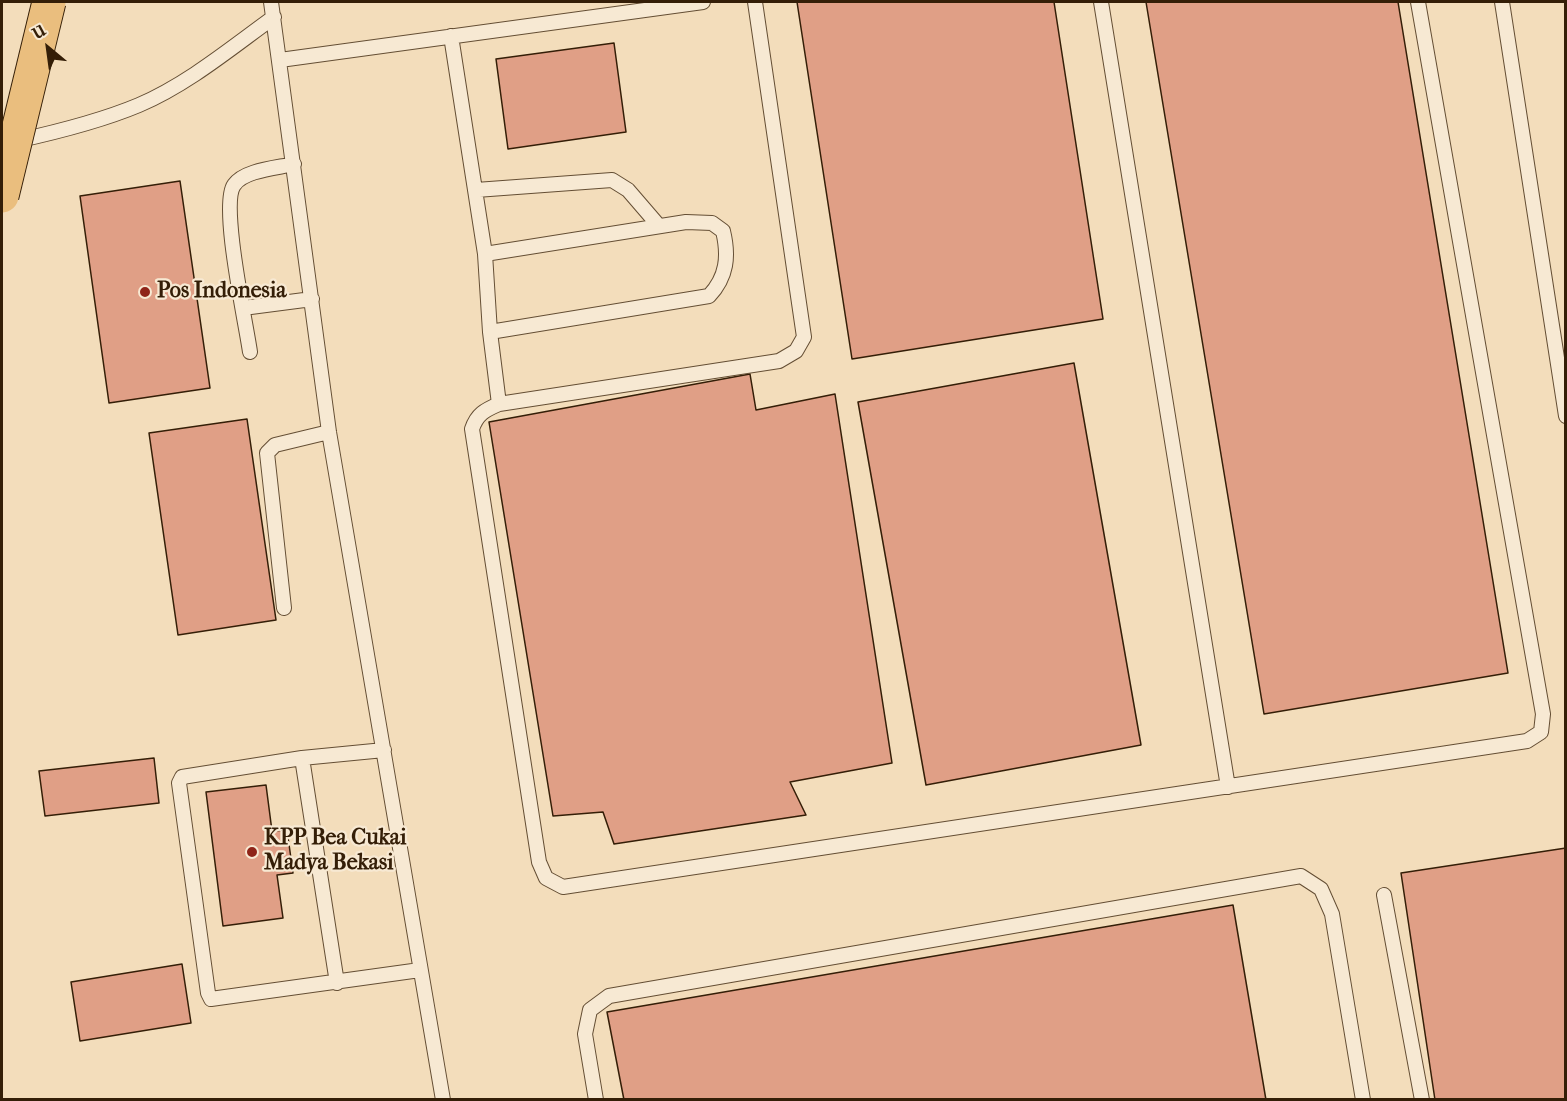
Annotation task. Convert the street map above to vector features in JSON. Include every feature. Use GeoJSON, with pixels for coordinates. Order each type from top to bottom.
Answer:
{"type":"FeatureCollection","features":[{"type":"Feature","properties":{"kind":"highway"},"geometry":{"type":"LineString","coordinates":[[2,196],[49,2]]}},
{"type":"Feature","properties":{"kind":"lane"},"geometry":{"type":"LineString","coordinates":[[271,2],[330,432],[443,1100]]}},
{"type":"Feature","properties":{"kind":"lane"},"geometry":{"type":"LineString","coordinates":[[280,60],[703,2]]}},
{"type":"Feature","properties":{"kind":"lane"},"geometry":{"type":"LineString","coordinates":[[755,2],[804,337],[796,351],[779,361],[500,405],[485,410],[475,418],[472,429],[539,862],[546,878],[563,887],[1527,741],[1541,732],[1543,714],[1541,702],[1419,2]]}},
{"type":"Feature","properties":{"kind":"lane"},"geometry":{"type":"LineString","coordinates":[[1101,2],[1228,786]]}},
{"type":"Feature","properties":{"kind":"lane"},"geometry":{"type":"LineString","coordinates":[[1502,2],[1566,417]]}},
{"type":"Feature","properties":{"kind":"lane"},"geometry":{"type":"LineString","coordinates":[[2,144],[48,134],[140,105],[192,75],[274,17]]}},
{"type":"Feature","properties":{"kind":"lane"},"geometry":{"type":"LineString","coordinates":[[451,36],[485,254],[490,332],[500,405]]}},
{"type":"Feature","properties":{"kind":"lane"},"geometry":{"type":"LineString","coordinates":[[250,352],[228,209],[233,185],[245,176],[294,164]]}},
{"type":"Feature","properties":{"kind":"lane"},"geometry":{"type":"LineString","coordinates":[[476,190],[612,180],[628,190],[659,226]]}},
{"type":"Feature","properties":{"kind":"lane"},"geometry":{"type":"LineString","coordinates":[[485,254],[686,222],[712,223],[723,231],[726,243],[725,273],[709,296],[490,332]]}},
{"type":"Feature","properties":{"kind":"lane"},"geometry":{"type":"LineString","coordinates":[[243,308],[312,299]]}},
{"type":"Feature","properties":{"kind":"lane"},"geometry":{"type":"LineString","coordinates":[[284,608],[267,453],[275,445],[330,432]]}},
{"type":"Feature","properties":{"kind":"lane"},"geometry":{"type":"LineString","coordinates":[[384,750],[302,758],[188,774],[182,777],[179,783],[208,993],[211,999],[420,970]]}},
{"type":"Feature","properties":{"kind":"lane"},"geometry":{"type":"LineString","coordinates":[[302,758],[337,983]]}},
{"type":"Feature","properties":{"kind":"lane"},"geometry":{"type":"LineString","coordinates":[[596,1100],[585,1034],[590,1010],[609,996],[1301,876],[1321,889],[1332,914],[1363,1100]]}},
{"type":"Feature","properties":{"kind":"lane"},"geometry":{"type":"LineString","coordinates":[[1384,895],[1422,1100]]}},
{"type":"Feature","properties":{"kind":"building"},"geometry":{"type":"Polygon","coordinates":[[[797,2],[1054,2],[1103,319],[852,359],[797,2]]]}},
{"type":"Feature","properties":{"kind":"building"},"geometry":{"type":"Polygon","coordinates":[[[1146,2],[1398,2],[1508,673],[1264,714],[1146,2]]]}},
{"type":"Feature","properties":{"kind":"building"},"geometry":{"type":"Polygon","coordinates":[[[614,43],[626,132],[508,149],[496,59],[614,43]]]}},
{"type":"Feature","properties":{"kind":"building","name":"Pos Indonesia"},"geometry":{"type":"Polygon","coordinates":[[[180,181],[210,388],[109,403],[80,196],[180,181]]]}},
{"type":"Feature","properties":{"kind":"building"},"geometry":{"type":"Polygon","coordinates":[[[1074,363],[1141,745],[926,785],[858,402],[1074,363]]]}},
{"type":"Feature","properties":{"kind":"building"},"geometry":{"type":"Polygon","coordinates":[[[750,374],[756,410],[835,394],[892,763],[790,782],[806,815],[614,844],[603,812],[553,816],[489,422],[750,374]]]}},
{"type":"Feature","properties":{"kind":"building"},"geometry":{"type":"Polygon","coordinates":[[[247,419],[276,620],[178,635],[149,433],[247,419]]]}},
{"type":"Feature","properties":{"kind":"building"},"geometry":{"type":"Polygon","coordinates":[[[154,758],[159,803],[45,816],[39,771],[154,758]]]}},
{"type":"Feature","properties":{"kind":"building","name":"KPP Bea Cukai Madya Bekasi"},"geometry":{"type":"Polygon","coordinates":[[[266,785],[272,831],[287,830],[293,873],[277,875],[283,918],[223,926],[206,792],[266,785]]]}},
{"type":"Feature","properties":{"kind":"building"},"geometry":{"type":"Polygon","coordinates":[[[1566,848],[1566,1100],[1435,1100],[1401,873],[1566,848]]]}},
{"type":"Feature","properties":{"kind":"building"},"geometry":{"type":"Polygon","coordinates":[[[1233,905],[1266,1100],[624,1100],[607,1012],[1233,905]]]}},
{"type":"Feature","properties":{"kind":"building"},"geometry":{"type":"Polygon","coordinates":[[[182,964],[191,1023],[80,1041],[71,982],[182,964]]]}},
{"type":"Feature","properties":{"kind":"place","name":"Pos Indonesia"},"geometry":{"type":"Point","coordinates":[145,292]}},
{"type":"Feature","properties":{"kind":"place","name":"KPP Bea Cukai Madya Bekasi"},"geometry":{"type":"Point","coordinates":[252,852]}}]}
